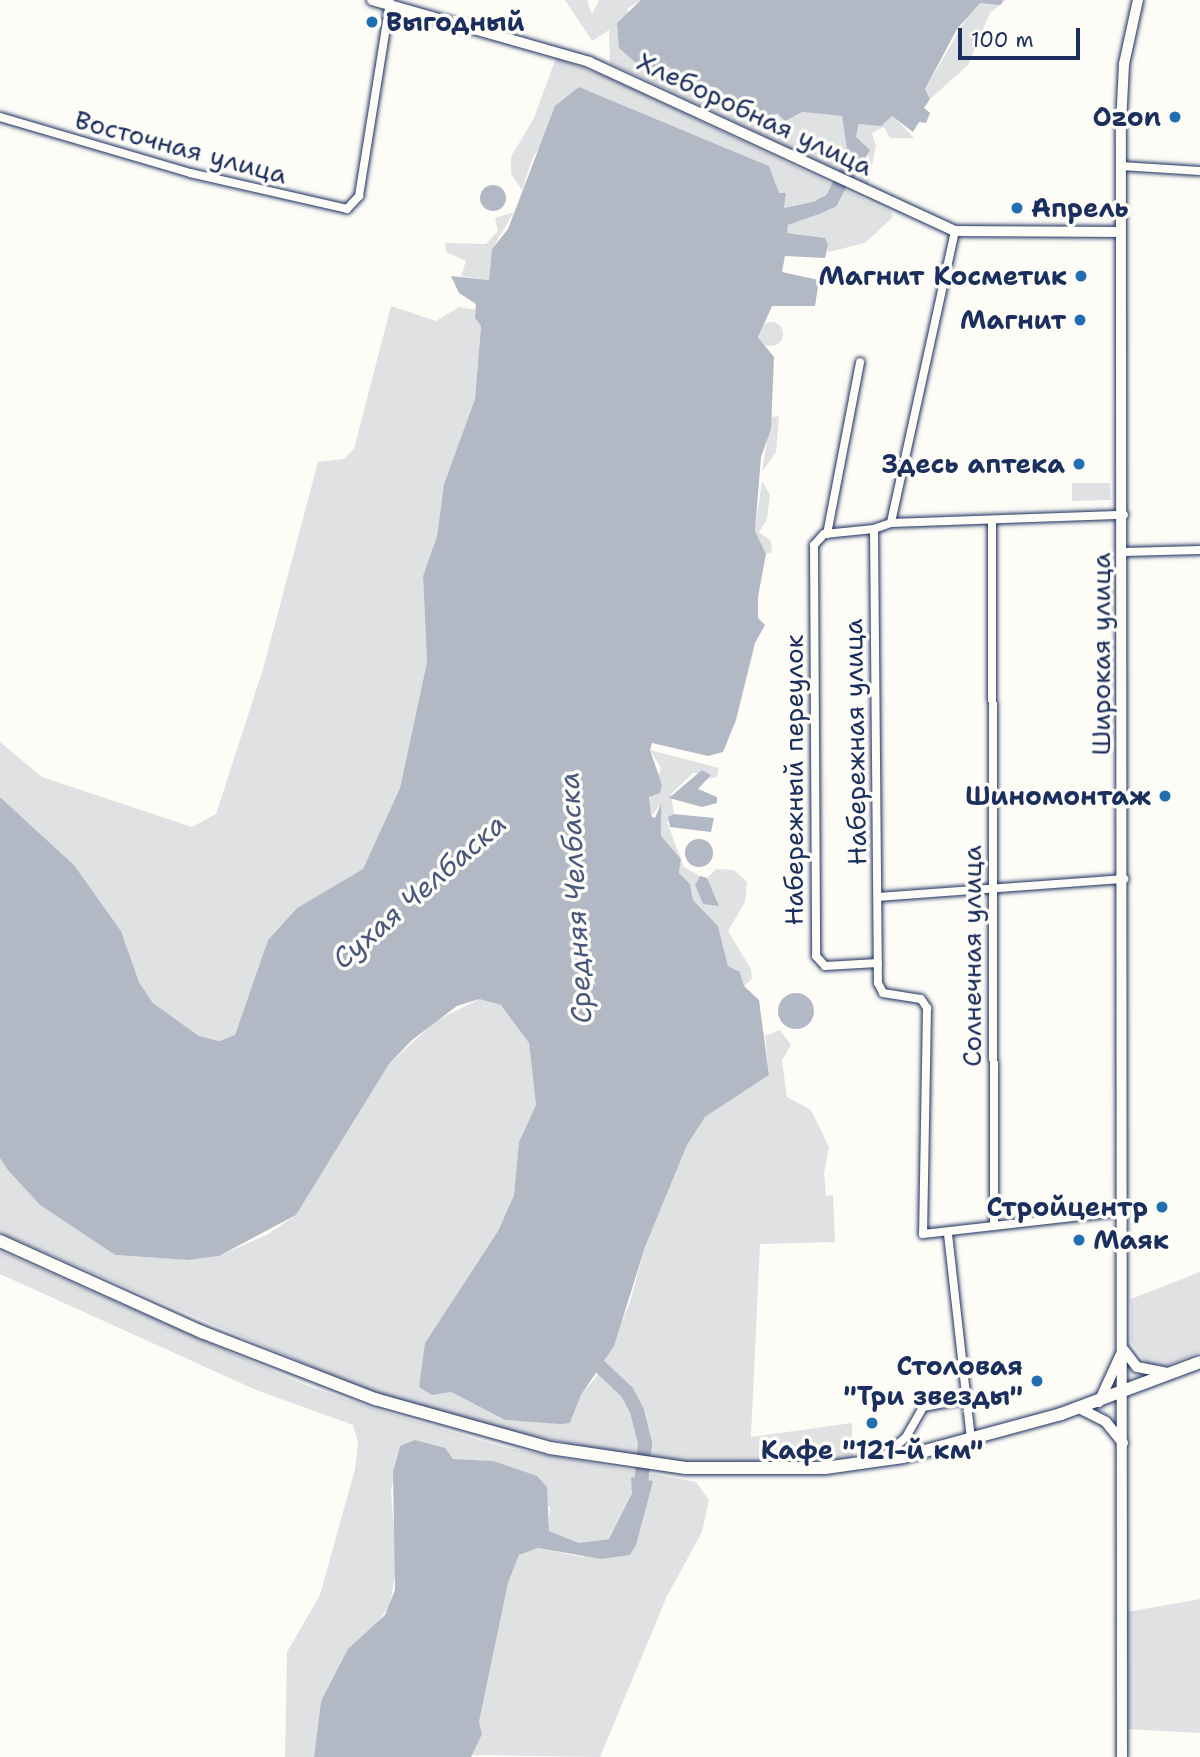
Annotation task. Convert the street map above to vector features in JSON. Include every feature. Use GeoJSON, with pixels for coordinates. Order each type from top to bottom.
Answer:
{"type":"FeatureCollection","features":[{"type":"Feature","properties":{"kind":"main road"},"geometry":{"type":"LineString","coordinates":[[0,1241],[331,1384],[482,1432],[614,1458],[686,1468],[753,1471],[877,1462],[971,1440],[1099,1402],[1200,1362]]}},
{"type":"Feature","properties":{"kind":"street","name":"Хлеборобная улица"},"geometry":{"type":"LineString","coordinates":[[372,0],[589,62],[859,190],[955,231],[1121,232]]}},
{"type":"Feature","properties":{"kind":"street","name":"Широкая улица"},"geometry":{"type":"LineString","coordinates":[[1122,1757],[1124,514],[1121,166],[1123,76],[1138,0]]}},
{"type":"Feature","properties":{"kind":"street","name":"Восточная улица"},"geometry":{"type":"LineString","coordinates":[[0,117],[203,177],[352,207],[359,195],[390,3]]}},
{"type":"Feature","properties":{"kind":"street"},"geometry":{"type":"LineString","coordinates":[[1121,166],[1200,171]]}},
{"type":"Feature","properties":{"kind":"street"},"geometry":{"type":"LineString","coordinates":[[891,523],[955,231]]}},
{"type":"Feature","properties":{"kind":"street"},"geometry":{"type":"LineString","coordinates":[[860,362],[827,534],[874,529],[891,523],[1124,514]]}},
{"type":"Feature","properties":{"kind":"street","name":"Солнечная улица"},"geometry":{"type":"LineString","coordinates":[[992,520],[994,1223]]}},
{"type":"Feature","properties":{"kind":"street","name":"Набережная улица"},"geometry":{"type":"LineString","coordinates":[[874,529],[877,963],[883,993],[915,996],[927,1008],[923,1234],[948,1234]]}},
{"type":"Feature","properties":{"kind":"street","name":"Набережный переулок"},"geometry":{"type":"LineString","coordinates":[[827,534],[817,538],[816,956],[825,965],[877,963]]}},
{"type":"Feature","properties":{"kind":"street"},"geometry":{"type":"LineString","coordinates":[[1124,552],[1200,550]]}},
{"type":"Feature","properties":{"kind":"street"},"geometry":{"type":"LineString","coordinates":[[878,897],[993,886],[1124,879]]}},
{"type":"Feature","properties":{"kind":"street"},"geometry":{"type":"LineString","coordinates":[[971,1440],[948,1234],[994,1223],[1124,1211]]}},
{"type":"Feature","properties":{"kind":"street"},"geometry":{"type":"LineString","coordinates":[[1123,1347],[1137,1367],[1174,1373]]}},
{"type":"Feature","properties":{"kind":"street"},"geometry":{"type":"LineString","coordinates":[[1099,1402],[1123,1347]]}},
{"type":"Feature","properties":{"kind":"street"},"geometry":{"type":"LineString","coordinates":[[877,1462],[906,1437],[923,1407],[966,1399]]}},
{"type":"Feature","properties":{"kind":"street"},"geometry":{"type":"LineString","coordinates":[[1079,1408],[1106,1422],[1123,1443]]}},
{"type":"Feature","properties":{"kind":"shaded area"},"geometry":{"type":"Polygon","coordinates":[[[565,0],[587,0],[592,14],[599,0],[641,0],[627,9],[653,70],[719,89],[752,119],[802,112],[842,116],[847,151],[839,171],[610,63],[609,30],[592,41],[565,0]]]}},
{"type":"Feature","properties":{"kind":"shaded area"},"geometry":{"type":"Polygon","coordinates":[[[1006,0],[990,13],[968,65],[930,99],[925,89],[972,9],[980,3],[1006,0]]]}},
{"type":"Feature","properties":{"kind":"shaded area"},"geometry":{"type":"Polygon","coordinates":[[[556,58],[605,76],[891,212],[893,217],[865,243],[828,252],[824,238],[787,233],[788,225],[825,212],[843,194],[784,208],[786,193],[778,193],[769,166],[579,87],[533,157],[522,190],[511,174],[511,157],[534,118],[556,58]]]}},
{"type":"Feature","properties":{"kind":"shaded area"},"geometry":{"type":"Polygon","coordinates":[[[893,116],[914,138],[890,138],[884,127],[872,133],[876,146],[868,185],[854,179],[869,157],[856,137],[860,123],[893,116]]]}},
{"type":"Feature","properties":{"kind":"shaded area"},"geometry":{"type":"Polygon","coordinates":[[[514,212],[492,249],[489,280],[461,276],[466,261],[446,252],[445,243],[486,244],[498,231],[495,218],[514,212]]]}},
{"type":"Feature","properties":{"kind":"shaded area"},"geometry":{"type":"Polygon","coordinates":[[[391,306],[436,321],[459,307],[476,310],[481,326],[475,399],[444,484],[437,536],[423,576],[427,662],[400,788],[363,869],[297,908],[268,940],[235,1035],[219,1041],[199,1036],[153,1003],[139,982],[121,931],[74,865],[0,797],[0,742],[42,777],[192,827],[216,814],[263,669],[318,462],[344,459],[354,449],[391,306]]]}},
{"type":"Feature","properties":{"kind":"shaded area"},"geometry":{"type":"Polygon","coordinates":[[[771,322],[780,325],[783,334],[780,343],[771,346],[762,343],[759,334],[762,325],[771,322]]]}},
{"type":"Feature","properties":{"kind":"shaded area"},"geometry":{"type":"Polygon","coordinates":[[[779,416],[776,452],[762,472],[771,417],[779,416]]]}},
{"type":"Feature","properties":{"kind":"shaded area"},"geometry":{"type":"Polygon","coordinates":[[[762,481],[770,495],[767,520],[759,532],[771,541],[772,552],[766,554],[755,531],[762,481]]]}},
{"type":"Feature","properties":{"kind":"shaded area"},"geometry":{"type":"Polygon","coordinates":[[[1072,483],[1110,483],[1110,500],[1072,501],[1072,483]]]}},
{"type":"Feature","properties":{"kind":"shaded area"},"geometry":{"type":"Polygon","coordinates":[[[650,750],[719,768],[717,777],[706,779],[711,775],[693,773],[671,794],[674,814],[667,822],[681,859],[661,836],[660,805],[651,817],[647,805],[661,768],[650,750]]]}},
{"type":"Feature","properties":{"kind":"shaded area"},"geometry":{"type":"Polygon","coordinates":[[[681,859],[684,867],[700,876],[695,885],[703,904],[711,893],[707,878],[716,869],[734,870],[747,882],[745,902],[728,931],[751,969],[752,979],[744,986],[740,972],[728,966],[718,926],[693,900],[690,884],[679,873],[681,859]]]}},
{"type":"Feature","properties":{"kind":"shaded area"},"geometry":{"type":"Polygon","coordinates":[[[479,999],[501,1005],[518,1022],[529,1043],[536,1105],[519,1142],[514,1195],[498,1231],[425,1343],[432,1395],[451,1392],[505,1420],[570,1423],[581,1395],[600,1372],[630,1302],[645,1247],[687,1145],[705,1117],[769,1075],[765,1036],[780,1030],[791,1045],[782,1060],[787,1097],[811,1110],[829,1147],[824,1173],[826,1196],[833,1195],[835,1242],[760,1244],[751,1437],[852,1423],[853,1459],[694,1462],[617,1453],[481,1425],[364,1389],[0,1233],[0,1158],[40,1205],[115,1255],[188,1260],[219,1256],[268,1234],[296,1215],[389,1064],[436,1021],[479,999]]]}},
{"type":"Feature","properties":{"kind":"shaded area"},"geometry":{"type":"Polygon","coordinates":[[[0,1251],[305,1385],[372,1408],[503,1447],[696,1482],[709,1500],[702,1532],[667,1596],[600,1757],[471,1755],[482,1734],[479,1722],[508,1583],[519,1555],[538,1548],[582,1557],[636,1545],[639,1523],[632,1477],[632,1492],[609,1539],[579,1543],[548,1531],[550,1507],[493,1461],[452,1459],[415,1440],[397,1455],[391,1493],[397,1563],[390,1605],[321,1701],[314,1757],[285,1757],[287,1652],[320,1595],[355,1469],[358,1442],[353,1425],[256,1390],[0,1274],[0,1251]]]}},
{"type":"Feature","properties":{"kind":"shaded area"},"geometry":{"type":"Polygon","coordinates":[[[1200,1272],[1200,1352],[1166,1366],[1147,1364],[1131,1342],[1131,1299],[1200,1272]]]}},
{"type":"Feature","properties":{"kind":"shaded area"},"geometry":{"type":"Polygon","coordinates":[[[1200,1599],[1200,1733],[1128,1729],[1127,1612],[1200,1599]]]}},
{"type":"Feature","properties":{"kind":"water"},"geometry":{"type":"Polygon","coordinates":[[[641,0],[1003,0],[1001,5],[980,3],[957,29],[925,89],[930,99],[924,108],[930,113],[926,123],[919,122],[913,132],[892,116],[881,126],[859,124],[856,137],[870,150],[854,179],[839,171],[847,151],[842,116],[802,112],[785,121],[778,114],[752,119],[718,89],[635,62],[619,48],[617,23],[641,0]]]}},
{"type":"Feature","properties":{"kind":"water","name":"Сухая Челбаска"},"geometry":{"type":"Polygon","coordinates":[[[579,87],[769,166],[779,193],[786,193],[784,208],[843,195],[825,212],[788,225],[787,233],[825,238],[828,245],[825,258],[785,256],[782,272],[819,280],[815,306],[772,306],[758,337],[774,357],[771,429],[761,457],[755,531],[766,554],[758,597],[758,618],[765,625],[755,643],[736,720],[723,752],[708,756],[652,743],[650,750],[662,785],[660,793],[649,797],[651,816],[655,818],[661,804],[661,836],[681,859],[679,873],[690,884],[693,900],[718,926],[728,966],[740,972],[744,986],[759,1000],[769,1075],[705,1117],[687,1145],[645,1247],[614,1346],[581,1395],[570,1423],[560,1424],[505,1420],[451,1392],[432,1395],[419,1387],[425,1343],[498,1231],[514,1195],[519,1142],[536,1105],[529,1043],[501,1005],[479,999],[457,1006],[412,1040],[389,1064],[296,1215],[219,1256],[188,1260],[115,1255],[40,1205],[8,1170],[0,1158],[0,797],[74,865],[121,931],[139,982],[153,1003],[199,1036],[219,1041],[235,1035],[268,940],[297,908],[363,869],[400,788],[427,662],[423,576],[437,536],[444,484],[475,399],[481,326],[475,318],[476,304],[459,293],[451,276],[489,280],[492,249],[508,229],[555,106],[579,87]]]}},
{"type":"Feature","properties":{"kind":"water"},"geometry":{"type":"Polygon","coordinates":[[[493,185],[502,189],[506,198],[502,207],[493,211],[484,207],[480,198],[484,189],[493,185]]]}},
{"type":"Feature","properties":{"kind":"water"},"geometry":{"type":"Polygon","coordinates":[[[702,770],[711,775],[698,789],[717,797],[717,803],[702,807],[669,798],[702,770]]]}},
{"type":"Feature","properties":{"kind":"water"},"geometry":{"type":"Polygon","coordinates":[[[674,814],[714,818],[711,832],[670,827],[668,817],[674,814]]]}},
{"type":"Feature","properties":{"kind":"water"},"geometry":{"type":"Polygon","coordinates":[[[699,839],[709,843],[713,853],[709,863],[699,867],[689,863],[685,853],[689,843],[699,839]]]}},
{"type":"Feature","properties":{"kind":"water"},"geometry":{"type":"Polygon","coordinates":[[[700,876],[707,878],[719,906],[703,904],[695,885],[700,876]]]}},
{"type":"Feature","properties":{"kind":"water"},"geometry":{"type":"Polygon","coordinates":[[[796,993],[809,998],[814,1011],[809,1024],[796,1029],[783,1024],[778,1011],[783,998],[796,993]]]}},
{"type":"Feature","properties":{"kind":"water"},"geometry":{"type":"Polygon","coordinates":[[[415,1440],[445,1448],[453,1459],[493,1461],[537,1476],[547,1487],[549,1531],[579,1543],[609,1539],[632,1493],[631,1477],[653,1481],[636,1545],[630,1555],[601,1559],[538,1548],[519,1555],[508,1583],[479,1722],[482,1734],[471,1757],[314,1757],[321,1701],[348,1649],[385,1615],[395,1590],[393,1472],[400,1446],[415,1440]]]}},
{"type":"Feature","properties":{"kind":"waterway","name":"Средняя Челбаска"},"geometry":{"type":"LineString","coordinates":[[822,205],[831,201],[848,169]]}},
{"type":"Feature","properties":{"kind":"waterway","name":"Средняя Челбаска"},"geometry":{"type":"LineString","coordinates":[[590,1357],[627,1392],[637,1411],[645,1444],[640,1495]]}},
{"type":"Feature","properties":{"kind":"place","name":"Выгодный"},"geometry":{"type":"Point","coordinates":[372,22]}},
{"type":"Feature","properties":{"kind":"place","name":"Ozon"},"geometry":{"type":"Point","coordinates":[1175,117]}},
{"type":"Feature","properties":{"kind":"place","name":"Апрель"},"geometry":{"type":"Point","coordinates":[1017,208]}},
{"type":"Feature","properties":{"kind":"place","name":"Магнит Косметик"},"geometry":{"type":"Point","coordinates":[1081,276]}},
{"type":"Feature","properties":{"kind":"place","name":"Магнит"},"geometry":{"type":"Point","coordinates":[1080,320]}},
{"type":"Feature","properties":{"kind":"place","name":"Здесь аптека"},"geometry":{"type":"Point","coordinates":[1079,464]}},
{"type":"Feature","properties":{"kind":"place","name":"Шиномонтаж"},"geometry":{"type":"Point","coordinates":[1165,796]}},
{"type":"Feature","properties":{"kind":"place","name":"Стройцентр"},"geometry":{"type":"Point","coordinates":[1162,1207]}},
{"type":"Feature","properties":{"kind":"place","name":"Маяк"},"geometry":{"type":"Point","coordinates":[1079,1240]}},
{"type":"Feature","properties":{"kind":"place","name":"Столовая \"Три звезды\""},"geometry":{"type":"Point","coordinates":[1037,1381]}},
{"type":"Feature","properties":{"kind":"place","name":"Кафе \"121-й км\""},"geometry":{"type":"Point","coordinates":[872,1423]}}]}
